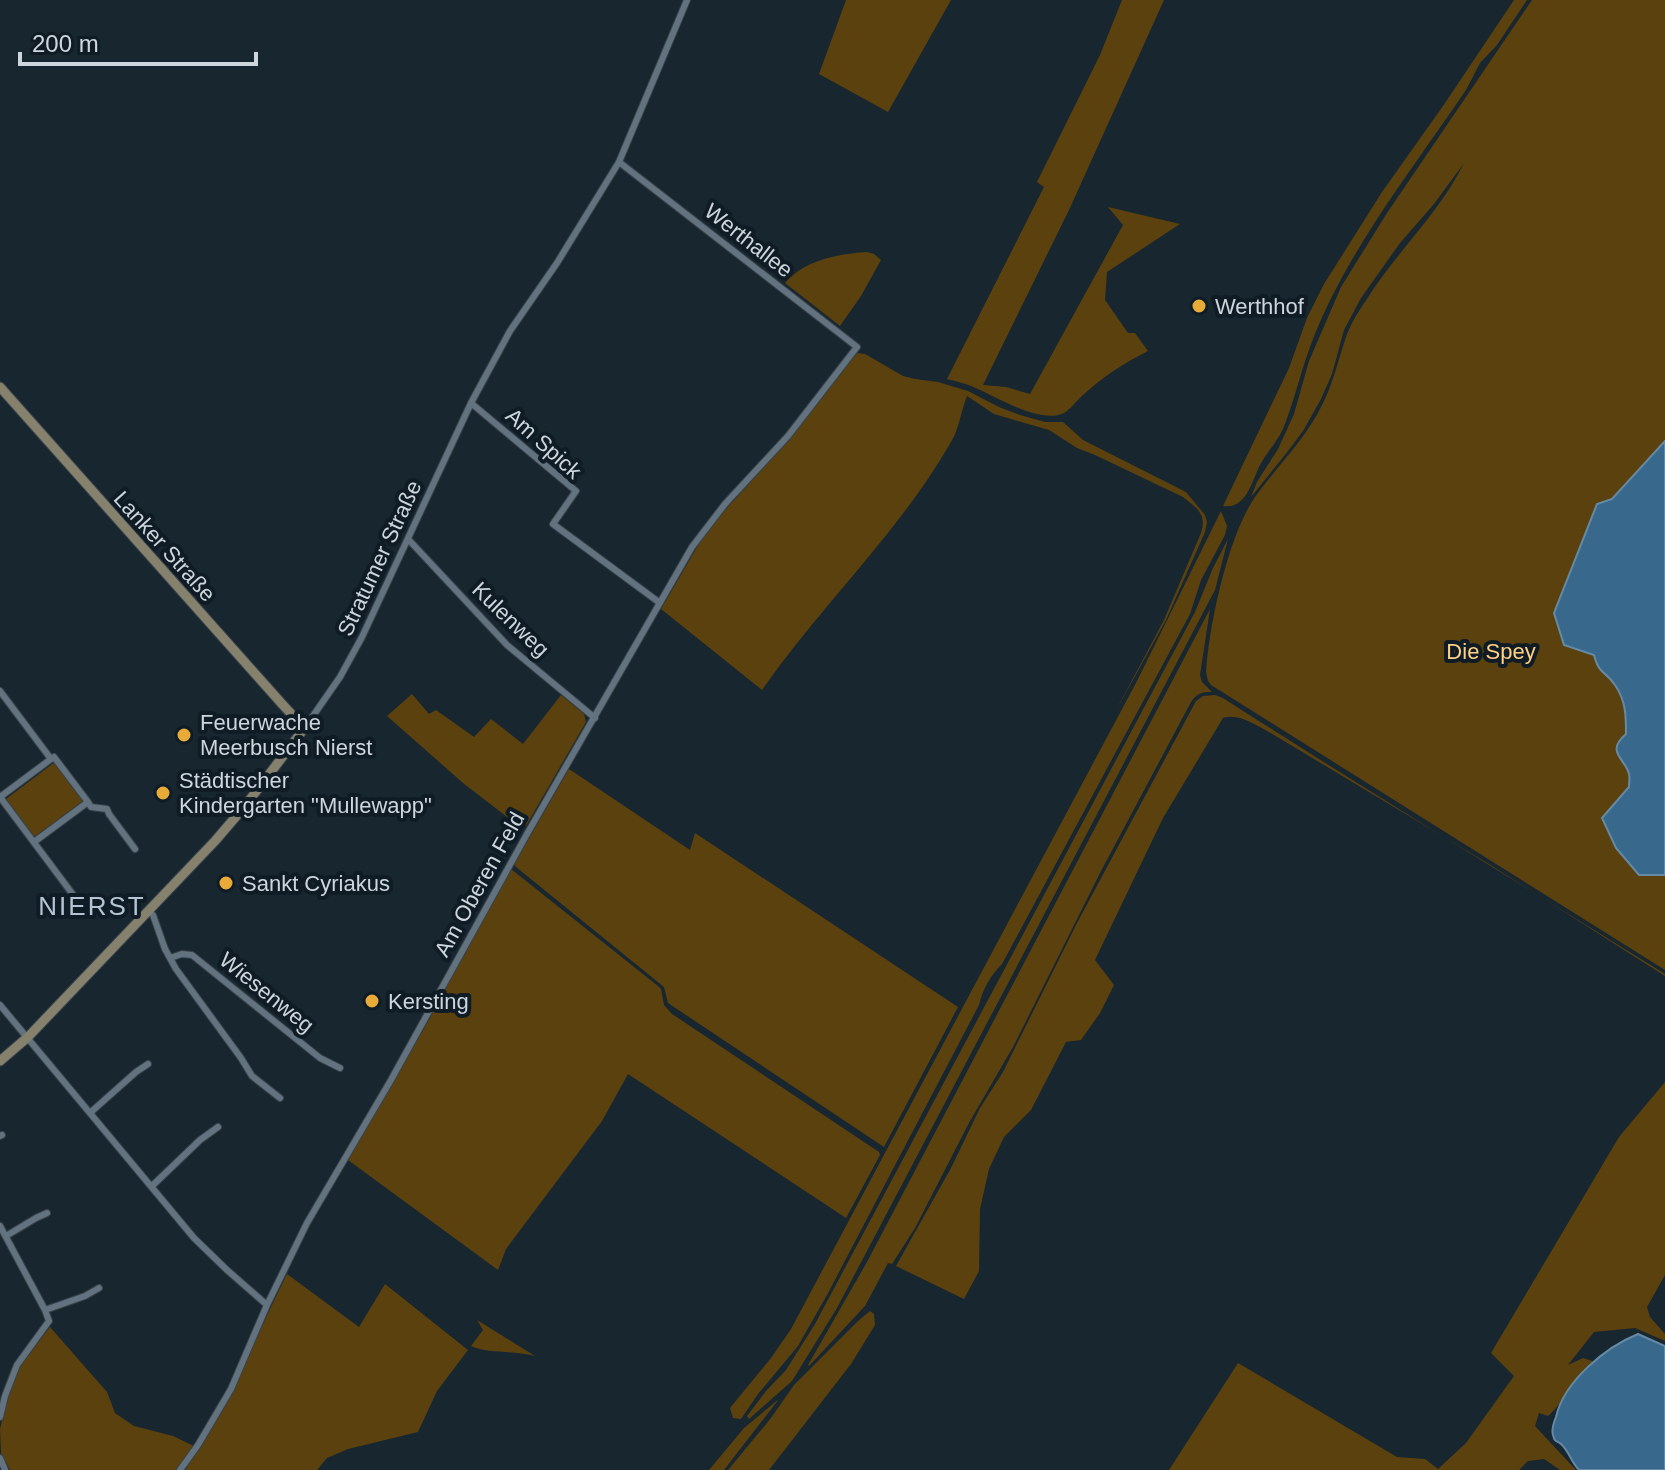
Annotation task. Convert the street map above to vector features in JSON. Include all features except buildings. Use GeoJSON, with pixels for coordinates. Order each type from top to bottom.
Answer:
{"type":"FeatureCollection","features":[{"type":"Feature","properties":{"kind":"street","name":"Stratumer Straße"},"geometry":{"type":"LineString","coordinates":[[0,1061],[28,1037],[245,806],[340,677],[362,637],[471,403],[510,331],[557,263],[619,162],[687,0]]}},
{"type":"Feature","properties":{"kind":"street","name":"Werthallee"},"geometry":{"type":"LineString","coordinates":[[619,162],[857,347]]}},
{"type":"Feature","properties":{"kind":"street","name":"Am Oberen Feld"},"geometry":{"type":"LineString","coordinates":[[180,1470],[231,1389],[307,1223],[705,528],[788,436],[857,347]]}},
{"type":"Feature","properties":{"kind":"street","name":"Lanker Straße"},"geometry":{"type":"LineString","coordinates":[[0,387],[272,694],[306,726]]}},
{"type":"Feature","properties":{"kind":"street","name":"Am Spick"},"geometry":{"type":"LineString","coordinates":[[471,403],[576,491],[553,524],[660,603]]}},
{"type":"Feature","properties":{"kind":"street","name":"Kulenweg"},"geometry":{"type":"LineString","coordinates":[[408,539],[507,645],[595,718]]}},
{"type":"Feature","properties":{"kind":"street"},"geometry":{"type":"LineString","coordinates":[[0,691],[51,759]]}},
{"type":"Feature","properties":{"kind":"street"},"geometry":{"type":"LineString","coordinates":[[74,896],[0,797],[54,757],[91,807],[107,809],[135,849]]}},
{"type":"Feature","properties":{"kind":"street"},"geometry":{"type":"LineString","coordinates":[[34,842],[88,802]]}},
{"type":"Feature","properties":{"kind":"street","name":"Wiesenweg"},"geometry":{"type":"LineString","coordinates":[[149,911],[176,969],[247,1069],[280,1098]]}},
{"type":"Feature","properties":{"kind":"street","name":"Wiesenweg"},"geometry":{"type":"LineString","coordinates":[[170,958],[192,955],[320,1058],[340,1068]]}},
{"type":"Feature","properties":{"kind":"street"},"geometry":{"type":"LineString","coordinates":[[0,1005],[194,1238],[267,1305]]}},
{"type":"Feature","properties":{"kind":"street"},"geometry":{"type":"LineString","coordinates":[[91,1112],[148,1064]]}},
{"type":"Feature","properties":{"kind":"street"},"geometry":{"type":"LineString","coordinates":[[152,1186],[218,1127]]}},
{"type":"Feature","properties":{"kind":"street"},"geometry":{"type":"LineString","coordinates":[[6,1236],[47,1213]]}},
{"type":"Feature","properties":{"kind":"street"},"geometry":{"type":"LineString","coordinates":[[0,1226],[49,1321],[17,1365],[0,1417]]}},
{"type":"Feature","properties":{"kind":"street"},"geometry":{"type":"LineString","coordinates":[[45,1310],[99,1288]]}},
{"type":"Feature","properties":{"kind":"street"},"geometry":{"type":"LineString","coordinates":[[0,1458],[5,1470]]}},
{"type":"Feature","properties":{"kind":"green space"},"geometry":{"type":"Polygon","coordinates":[[[846,0],[951,0],[888,112],[819,74],[846,0]]]}},
{"type":"Feature","properties":{"kind":"green space"},"geometry":{"type":"Polygon","coordinates":[[[1122,0],[1164,0],[1069,210],[983,385],[1030,394],[1123,225],[1108,207],[1180,224],[1107,272],[1105,300],[1128,333],[1135,333],[1148,351],[1105,377],[1064,413],[1042,415],[947,379],[1044,187],[1037,182],[1100,55],[1122,0]]]}},
{"type":"Feature","properties":{"kind":"green space"},"geometry":{"type":"Polygon","coordinates":[[[1514,0],[1527,0],[1497,45],[1480,63],[1466,90],[1380,214],[1341,280],[1310,347],[1283,429],[1247,493],[1237,504],[1223,506],[1289,368],[1307,318],[1324,284],[1382,192],[1514,0]]]}},
{"type":"Feature","properties":{"kind":"green space","name":"Die Spey"},"geometry":{"type":"Polygon","coordinates":[[[1532,0],[1665,0],[1665,970],[1211,685],[1206,672],[1211,630],[1228,557],[1245,514],[1316,416],[1359,311],[1442,199],[1464,163],[1361,298],[1344,330],[1332,374],[1321,399],[1303,431],[1251,497],[1294,414],[1309,361],[1341,287],[1387,213],[1532,0]]]}},
{"type":"Feature","properties":{"kind":"green space"},"geometry":{"type":"Polygon","coordinates":[[[867,252],[881,260],[840,326],[785,283],[802,269],[822,260],[867,252]]]}},
{"type":"Feature","properties":{"kind":"green space"},"geometry":{"type":"Polygon","coordinates":[[[858,353],[903,376],[968,391],[1020,415],[1045,422],[1063,422],[1083,440],[1186,492],[1205,515],[1205,532],[1166,620],[1114,714],[1164,620],[1201,533],[1202,516],[1183,497],[1077,448],[1049,430],[994,414],[967,396],[954,437],[908,507],[762,690],[661,609],[707,530],[791,437],[858,353]]]}},
{"type":"Feature","properties":{"kind":"green space"},"geometry":{"type":"Polygon","coordinates":[[[1221,511],[1227,526],[1225,535],[1201,580],[1190,614],[1002,964],[988,983],[827,1295],[798,1346],[741,1419],[733,1418],[730,1408],[791,1329],[1137,681],[1221,511]]]}},
{"type":"Feature","properties":{"kind":"green space"},"geometry":{"type":"Polygon","coordinates":[[[1228,539],[1215,590],[837,1308],[792,1381],[749,1419],[747,1416],[786,1370],[815,1324],[1195,612],[1228,539]]]}},
{"type":"Feature","properties":{"kind":"green space"},"geometry":{"type":"Polygon","coordinates":[[[1210,609],[1200,675],[1202,682],[1212,692],[1200,694],[1191,702],[1100,873],[1013,1047],[970,1121],[915,1228],[892,1264],[888,1263],[865,1306],[809,1366],[867,1262],[1210,609]]]}},
{"type":"Feature","properties":{"kind":"green space"},"geometry":{"type":"Polygon","coordinates":[[[412,694],[429,714],[436,710],[474,737],[491,719],[523,744],[561,695],[584,714],[586,722],[526,826],[520,827],[463,783],[387,716],[412,694]]]}},
{"type":"Feature","properties":{"kind":"green space"},"geometry":{"type":"Polygon","coordinates":[[[1215,695],[1445,838],[1258,726],[1241,718],[1223,718],[1163,818],[1095,960],[1114,985],[1100,1013],[1081,1040],[1066,1042],[1031,1110],[1004,1137],[989,1169],[980,1209],[979,1271],[964,1299],[896,1266],[951,1168],[980,1108],[1003,1072],[1077,923],[1196,701],[1203,696],[1215,695]]]}},
{"type":"Feature","properties":{"kind":"green space"},"geometry":{"type":"Polygon","coordinates":[[[55,762],[83,801],[34,837],[6,799],[55,762]]]}},
{"type":"Feature","properties":{"kind":"green space"},"geometry":{"type":"Polygon","coordinates":[[[569,769],[690,850],[695,833],[958,1007],[884,1147],[668,1003],[664,987],[516,867],[514,864],[569,769]]]}},
{"type":"Feature","properties":{"kind":"green space"},"geometry":{"type":"Polygon","coordinates":[[[511,869],[658,986],[664,1005],[672,1014],[879,1152],[846,1218],[628,1074],[602,1121],[506,1249],[498,1270],[348,1160],[511,869]]]}},
{"type":"Feature","properties":{"kind":"green space"},"geometry":{"type":"Polygon","coordinates":[[[1534,893],[1665,974],[1665,976],[1534,893]]]}},
{"type":"Feature","properties":{"kind":"green space"},"geometry":{"type":"Polygon","coordinates":[[[1665,1082],[1665,1275],[1647,1307],[1650,1317],[1665,1334],[1665,1341],[1635,1328],[1594,1332],[1568,1365],[1583,1358],[1595,1362],[1574,1382],[1552,1413],[1548,1416],[1539,1413],[1535,1426],[1576,1470],[1560,1470],[1544,1459],[1528,1461],[1519,1470],[1169,1470],[1238,1363],[1397,1457],[1425,1459],[1438,1469],[1466,1443],[1514,1376],[1491,1353],[1619,1137],[1665,1082]]]}},
{"type":"Feature","properties":{"kind":"green space"},"geometry":{"type":"Polygon","coordinates":[[[287,1274],[359,1327],[385,1284],[468,1350],[437,1391],[418,1432],[348,1449],[327,1458],[317,1470],[185,1470],[227,1399],[287,1274]]]}},
{"type":"Feature","properties":{"kind":"green space"},"geometry":{"type":"Polygon","coordinates":[[[870,1311],[874,1314],[875,1325],[851,1364],[769,1470],[728,1470],[794,1385],[870,1311]]]}},
{"type":"Feature","properties":{"kind":"green space"},"geometry":{"type":"Polygon","coordinates":[[[477,1320],[535,1356],[471,1346],[483,1330],[477,1320]]]}},
{"type":"Feature","properties":{"kind":"green space"},"geometry":{"type":"Polygon","coordinates":[[[50,1327],[107,1392],[115,1413],[134,1426],[173,1436],[194,1446],[177,1470],[10,1470],[1,1453],[0,1429],[8,1396],[20,1366],[50,1327]]]}},
{"type":"Feature","properties":{"kind":"green space"},"geometry":{"type":"Polygon","coordinates":[[[779,1399],[724,1470],[709,1470],[744,1428],[779,1399]]]}},
{"type":"Feature","properties":{"kind":"water"},"geometry":{"type":"Polygon","coordinates":[[[1665,441],[1665,875],[1639,875],[1616,848],[1602,818],[1629,787],[1629,774],[1617,750],[1626,734],[1623,703],[1619,691],[1598,666],[1594,655],[1564,645],[1554,613],[1597,504],[1612,499],[1665,441]]]}},
{"type":"Feature","properties":{"kind":"water"},"geometry":{"type":"Polygon","coordinates":[[[1638,1334],[1665,1346],[1665,1470],[1579,1470],[1553,1435],[1561,1404],[1577,1378],[1600,1356],[1638,1334]]]}},
{"type":"Feature","properties":{"kind":"place","name":"Werthhof"},"geometry":{"type":"Point","coordinates":[1199,306]}},
{"type":"Feature","properties":{"kind":"place","name":"Feuerwache Meerbusch Nierst"},"geometry":{"type":"Point","coordinates":[184,735]}},
{"type":"Feature","properties":{"kind":"place","name":"Städtischer Kindergarten \"Mullewapp\""},"geometry":{"type":"Point","coordinates":[163,793]}},
{"type":"Feature","properties":{"kind":"place","name":"Sankt Cyriakus"},"geometry":{"type":"Point","coordinates":[226,883]}},
{"type":"Feature","properties":{"kind":"place","name":"Kersting"},"geometry":{"type":"Point","coordinates":[372,1001]}},
{"type":"Feature","properties":{"kind":"district","name":"NIERST"},"geometry":{"type":"Point","coordinates":[92,906]}}]}
